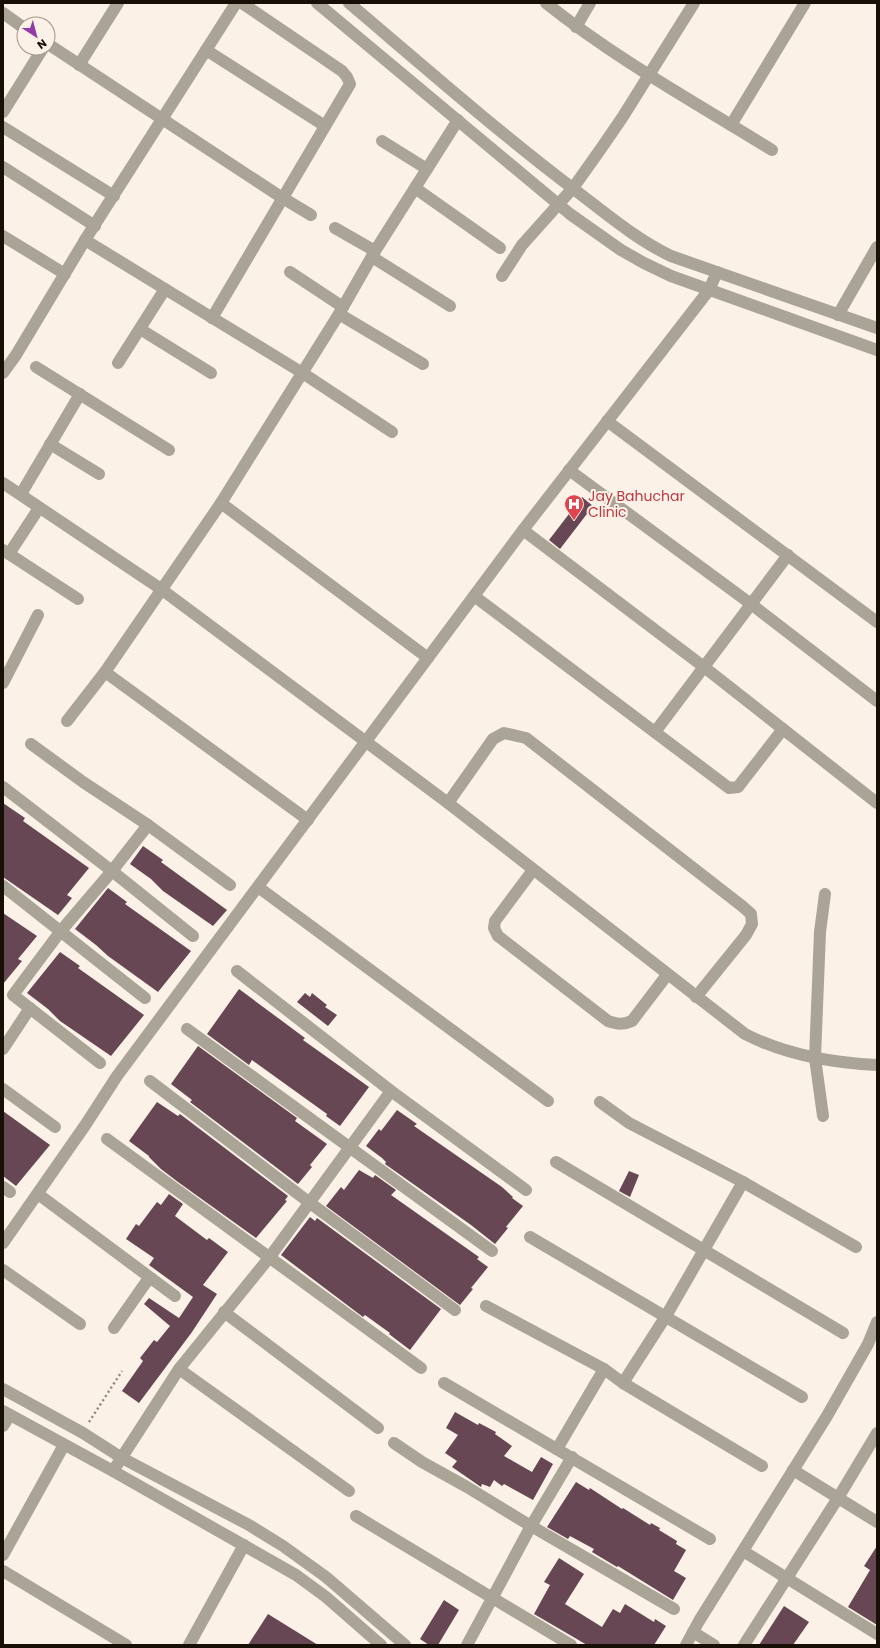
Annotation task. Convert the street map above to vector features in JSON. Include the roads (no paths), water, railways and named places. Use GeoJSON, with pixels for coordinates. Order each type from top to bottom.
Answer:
{"type":"FeatureCollection","features":[{"type":"Feature","properties":{"kind":"street"},"geometry":{"type":"LineString","coordinates":[[79,65],[118,3]]}},
{"type":"Feature","properties":{"kind":"street"},"geometry":{"type":"LineString","coordinates":[[3,373],[16,355],[85,240],[236,3]]}},
{"type":"Feature","properties":{"kind":"street"},"geometry":{"type":"LineString","coordinates":[[212,318],[350,84],[342,71],[242,3]]}},
{"type":"Feature","properties":{"kind":"street"},"geometry":{"type":"LineString","coordinates":[[317,3],[559,204],[621,250],[644,263],[709,290],[877,350]]}},
{"type":"Feature","properties":{"kind":"street"},"geometry":{"type":"LineString","coordinates":[[349,3],[528,155],[616,221],[658,249],[716,272],[877,328]]}},
{"type":"Feature","properties":{"kind":"street"},"geometry":{"type":"LineString","coordinates":[[546,3],[576,27],[650,75],[772,150]]}},
{"type":"Feature","properties":{"kind":"street"},"geometry":{"type":"LineString","coordinates":[[576,27],[590,3]]}},
{"type":"Feature","properties":{"kind":"street"},"geometry":{"type":"LineString","coordinates":[[502,276],[522,245],[573,188],[622,118],[694,3]]}},
{"type":"Feature","properties":{"kind":"street"},"geometry":{"type":"LineString","coordinates":[[731,125],[805,3]]}},
{"type":"Feature","properties":{"kind":"street"},"geometry":{"type":"LineString","coordinates":[[3,13],[16,22]]}},
{"type":"Feature","properties":{"kind":"street"},"geometry":{"type":"LineString","coordinates":[[56,49],[282,198],[311,215]]}},
{"type":"Feature","properties":{"kind":"street"},"geometry":{"type":"LineString","coordinates":[[206,50],[325,126]]}},
{"type":"Feature","properties":{"kind":"street"},"geometry":{"type":"LineString","coordinates":[[3,112],[38,56]]}},
{"type":"Feature","properties":{"kind":"street"},"geometry":{"type":"LineString","coordinates":[[67,720],[105,672],[221,502],[301,372],[341,311],[373,254],[458,120]]}},
{"type":"Feature","properties":{"kind":"street"},"geometry":{"type":"LineString","coordinates":[[3,127],[114,196]]}},
{"type":"Feature","properties":{"kind":"street"},"geometry":{"type":"LineString","coordinates":[[382,141],[427,168]]}},
{"type":"Feature","properties":{"kind":"street"},"geometry":{"type":"LineString","coordinates":[[3,167],[95,226]]}},
{"type":"Feature","properties":{"kind":"street"},"geometry":{"type":"LineString","coordinates":[[415,188],[500,248]]}},
{"type":"Feature","properties":{"kind":"street"},"geometry":{"type":"LineString","coordinates":[[335,228],[450,306]]}},
{"type":"Feature","properties":{"kind":"street"},"geometry":{"type":"LineString","coordinates":[[3,236],[65,274]]}},
{"type":"Feature","properties":{"kind":"street"},"geometry":{"type":"LineString","coordinates":[[85,240],[301,372],[392,432]]}},
{"type":"Feature","properties":{"kind":"street"},"geometry":{"type":"LineString","coordinates":[[838,315],[877,247]]}},
{"type":"Feature","properties":{"kind":"street"},"geometry":{"type":"LineString","coordinates":[[290,272],[341,311],[423,364]]}},
{"type":"Feature","properties":{"kind":"street"},"geometry":{"type":"LineString","coordinates":[[3,1243],[38,1194],[117,1076],[523,530],[709,290],[716,272]]}},
{"type":"Feature","properties":{"kind":"street"},"geometry":{"type":"LineString","coordinates":[[118,363],[165,289]]}},
{"type":"Feature","properties":{"kind":"street"},"geometry":{"type":"LineString","coordinates":[[140,329],[211,373]]}},
{"type":"Feature","properties":{"kind":"street"},"geometry":{"type":"LineString","coordinates":[[36,367],[169,450]]}},
{"type":"Feature","properties":{"kind":"street"},"geometry":{"type":"LineString","coordinates":[[21,494],[80,394]]}},
{"type":"Feature","properties":{"kind":"street"},"geometry":{"type":"LineString","coordinates":[[607,421],[877,622]]}},
{"type":"Feature","properties":{"kind":"street"},"geometry":{"type":"LineString","coordinates":[[50,444],[99,474]]}},
{"type":"Feature","properties":{"kind":"street"},"geometry":{"type":"LineString","coordinates":[[569,470],[751,604],[877,700]]}},
{"type":"Feature","properties":{"kind":"street"},"geometry":{"type":"LineString","coordinates":[[3,483],[21,494],[38,508],[161,589],[448,803],[667,975],[745,1034],[763,1043],[815,1058],[851,1064],[877,1065]]}},
{"type":"Feature","properties":{"kind":"street"},"geometry":{"type":"LineString","coordinates":[[221,502],[428,658]]}},
{"type":"Feature","properties":{"kind":"street"},"geometry":{"type":"LineString","coordinates":[[38,508],[6,552],[78,599]]}},
{"type":"Feature","properties":{"kind":"street"},"geometry":{"type":"LineString","coordinates":[[523,530],[704,667],[877,802]]}},
{"type":"Feature","properties":{"kind":"street"},"geometry":{"type":"LineString","coordinates":[[655,732],[788,555]]}},
{"type":"Feature","properties":{"kind":"street"},"geometry":{"type":"LineString","coordinates":[[474,596],[730,788],[738,788],[783,729]]}},
{"type":"Feature","properties":{"kind":"street"},"geometry":{"type":"LineString","coordinates":[[3,683],[38,615]]}},
{"type":"Feature","properties":{"kind":"street"},"geometry":{"type":"LineString","coordinates":[[105,672],[308,820]]}},
{"type":"Feature","properties":{"kind":"street"},"geometry":{"type":"LineString","coordinates":[[448,803],[493,739],[504,733],[526,738],[742,906],[751,914],[752,924],[746,935],[696,997]]}},
{"type":"Feature","properties":{"kind":"street"},"geometry":{"type":"LineString","coordinates":[[31,744],[83,782],[148,825],[230,885]]}},
{"type":"Feature","properties":{"kind":"street"},"geometry":{"type":"LineString","coordinates":[[3,787],[193,936]]}},
{"type":"Feature","properties":{"kind":"street"},"geometry":{"type":"LineString","coordinates":[[13,995],[60,932],[112,871],[148,825]]}},
{"type":"Feature","properties":{"kind":"street"},"geometry":{"type":"LineString","coordinates":[[533,870],[495,921],[494,928],[498,936],[608,1021],[616,1024],[625,1025],[632,1022],[667,975]]}},
{"type":"Feature","properties":{"kind":"street"},"geometry":{"type":"LineString","coordinates":[[3,886],[145,998]]}},
{"type":"Feature","properties":{"kind":"street"},"geometry":{"type":"LineString","coordinates":[[258,887],[548,1100]]}},
{"type":"Feature","properties":{"kind":"street"},"geometry":{"type":"LineString","coordinates":[[823,1116],[815,1058],[820,932],[825,894]]}},
{"type":"Feature","properties":{"kind":"street"},"geometry":{"type":"LineString","coordinates":[[237,971],[392,1091],[526,1190]]}},
{"type":"Feature","properties":{"kind":"street"},"geometry":{"type":"LineString","coordinates":[[3,988],[100,1063]]}},
{"type":"Feature","properties":{"kind":"street"},"geometry":{"type":"LineString","coordinates":[[3,1049],[30,1008]]}},
{"type":"Feature","properties":{"kind":"street"},"geometry":{"type":"LineString","coordinates":[[187,1029],[492,1251]]}},
{"type":"Feature","properties":{"kind":"street"},"geometry":{"type":"LineString","coordinates":[[150,1081],[310,1203],[455,1310]]}},
{"type":"Feature","properties":{"kind":"street"},"geometry":{"type":"LineString","coordinates":[[3,1089],[54,1127]]}},
{"type":"Feature","properties":{"kind":"street"},"geometry":{"type":"LineString","coordinates":[[113,1471],[179,1369],[269,1258],[392,1091]]}},
{"type":"Feature","properties":{"kind":"street"},"geometry":{"type":"LineString","coordinates":[[600,1102],[629,1123],[743,1182],[856,1247]]}},
{"type":"Feature","properties":{"kind":"street"},"geometry":{"type":"LineString","coordinates":[[107,1139],[421,1368]]}},
{"type":"Feature","properties":{"kind":"street"},"geometry":{"type":"LineString","coordinates":[[556,1162],[843,1333]]}},
{"type":"Feature","properties":{"kind":"street"},"geometry":{"type":"LineString","coordinates":[[623,1383],[666,1316],[743,1182]]}},
{"type":"Feature","properties":{"kind":"street"},"geometry":{"type":"LineString","coordinates":[[38,1194],[174,1296]]}},
{"type":"Feature","properties":{"kind":"street"},"geometry":{"type":"LineString","coordinates":[[530,1237],[802,1397]]}},
{"type":"Feature","properties":{"kind":"street"},"geometry":{"type":"LineString","coordinates":[[3,1270],[80,1324]]}},
{"type":"Feature","properties":{"kind":"street"},"geometry":{"type":"LineString","coordinates":[[114,1328],[149,1278]]}},
{"type":"Feature","properties":{"kind":"street"},"geometry":{"type":"LineString","coordinates":[[486,1306],[604,1369],[623,1383],[762,1466]]}},
{"type":"Feature","properties":{"kind":"street"},"geometry":{"type":"LineString","coordinates":[[224,1312],[378,1428]]}},
{"type":"Feature","properties":{"kind":"street"},"geometry":{"type":"LineString","coordinates":[[686,1645],[792,1470],[873,1346],[877,1322]]}},
{"type":"Feature","properties":{"kind":"street"},"geometry":{"type":"LineString","coordinates":[[179,1369],[349,1491]]}},
{"type":"Feature","properties":{"kind":"street"},"geometry":{"type":"LineString","coordinates":[[557,1449],[604,1369]]}},
{"type":"Feature","properties":{"kind":"street"},"geometry":{"type":"LineString","coordinates":[[444,1383],[710,1538]]}},
{"type":"Feature","properties":{"kind":"street"},"geometry":{"type":"LineString","coordinates":[[3,1389],[83,1433],[122,1458],[249,1525],[283,1546],[326,1577],[405,1645]]}},
{"type":"Feature","properties":{"kind":"street"},"geometry":{"type":"LineString","coordinates":[[3,1426],[6,1413],[113,1471],[296,1575],[315,1588],[381,1645]]}},
{"type":"Feature","properties":{"kind":"street"},"geometry":{"type":"LineString","coordinates":[[744,1645],[838,1498],[877,1433]]}},
{"type":"Feature","properties":{"kind":"street"},"geometry":{"type":"LineString","coordinates":[[394,1443],[422,1462],[674,1609]]}},
{"type":"Feature","properties":{"kind":"street"},"geometry":{"type":"LineString","coordinates":[[3,1555],[64,1445]]}},
{"type":"Feature","properties":{"kind":"street"},"geometry":{"type":"LineString","coordinates":[[467,1645],[530,1526],[572,1458]]}},
{"type":"Feature","properties":{"kind":"street"},"geometry":{"type":"LineString","coordinates":[[792,1470],[877,1522]]}},
{"type":"Feature","properties":{"kind":"street"},"geometry":{"type":"LineString","coordinates":[[356,1516],[571,1645]]}},
{"type":"Feature","properties":{"kind":"street"},"geometry":{"type":"LineString","coordinates":[[189,1645],[244,1545]]}},
{"type":"Feature","properties":{"kind":"street"},"geometry":{"type":"LineString","coordinates":[[743,1551],[877,1634]]}},
{"type":"Feature","properties":{"kind":"street"},"geometry":{"type":"LineString","coordinates":[[3,1571],[126,1645]]}},
{"type":"Feature","properties":{"kind":"street"},"geometry":{"type":"LineString","coordinates":[[693,1632],[714,1645]]}},
{"type":"Feature","properties":{"kind":"place","name":"Jay Bahuchar Clinic"},"geometry":{"type":"Point","coordinates":[574,521]}}]}
